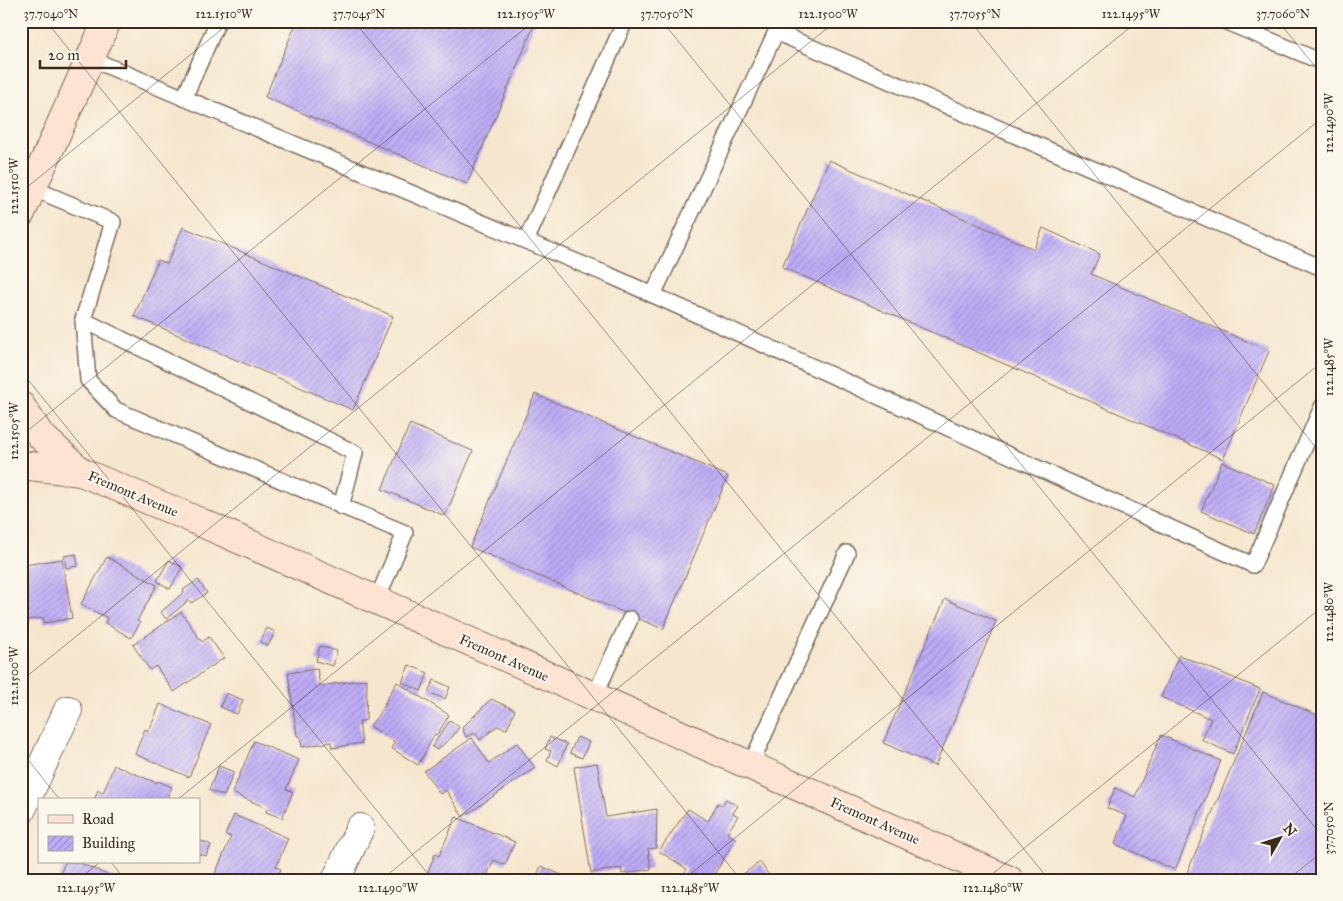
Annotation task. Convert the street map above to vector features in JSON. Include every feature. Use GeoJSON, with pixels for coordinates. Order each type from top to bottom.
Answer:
{"type":"FeatureCollection","features":[{"type":"Feature","properties":{"kind":"street"},"geometry":{"type":"LineString","coordinates":[[21,214],[107,21]]}},
{"type":"Feature","properties":{"kind":"street","name":"Fremont Avenue"},"geometry":{"type":"LineString","coordinates":[[21,406],[40,435],[81,472],[184,515],[376,602],[1010,880]]}},
{"type":"Feature","properties":{"kind":"street"},"geometry":{"type":"LineString","coordinates":[[21,465],[81,472]]}},
{"type":"Feature","properties":{"kind":"street"},"geometry":{"type":"LineString","coordinates":[[21,812],[68,710]]}},
{"type":"Feature","properties":{"kind":"street"},"geometry":{"type":"LineString","coordinates":[[336,880],[360,828]]}},
{"type":"Feature","properties":{"kind":"lane"},"geometry":{"type":"LineString","coordinates":[[184,98],[218,21]]}},
{"type":"Feature","properties":{"kind":"lane"},"geometry":{"type":"LineString","coordinates":[[526,241],[625,21]]}},
{"type":"Feature","properties":{"kind":"lane"},"geometry":{"type":"LineString","coordinates":[[1224,21],[1322,62]]}},
{"type":"Feature","properties":{"kind":"lane"},"geometry":{"type":"LineString","coordinates":[[654,295],[776,32],[1322,268]]}},
{"type":"Feature","properties":{"kind":"lane"},"geometry":{"type":"LineString","coordinates":[[91,59],[654,295],[1253,565],[1322,407]]}},
{"type":"Feature","properties":{"kind":"lane"},"geometry":{"type":"LineString","coordinates":[[32,188],[113,222],[83,320],[88,380],[116,410],[405,533],[376,602]]}},
{"type":"Feature","properties":{"kind":"lane"},"geometry":{"type":"LineString","coordinates":[[83,320],[355,453],[341,507]]}},
{"type":"Feature","properties":{"kind":"lane"},"geometry":{"type":"LineString","coordinates":[[750,766],[847,553]]}},
{"type":"Feature","properties":{"kind":"lane"},"geometry":{"type":"LineString","coordinates":[[594,697],[630,619]]}},
{"type":"Feature","properties":{"kind":"building"},"geometry":{"type":"Polygon","coordinates":[[[297,21],[536,21],[467,184],[265,97],[297,21]]]}},
{"type":"Feature","properties":{"kind":"building"},"geometry":{"type":"Polygon","coordinates":[[[829,160],[1034,249],[1043,228],[1100,254],[1091,274],[1269,351],[1223,459],[782,267],[829,160]]]}},
{"type":"Feature","properties":{"kind":"building"},"geometry":{"type":"Polygon","coordinates":[[[183,227],[393,316],[353,410],[134,316],[158,260],[167,264],[183,227]]]}},
{"type":"Feature","properties":{"kind":"building"},"geometry":{"type":"Polygon","coordinates":[[[535,394],[728,476],[663,629],[470,547],[535,394]]]}},
{"type":"Feature","properties":{"kind":"building"},"geometry":{"type":"Polygon","coordinates":[[[410,424],[473,451],[445,516],[382,489],[410,424]]]}},
{"type":"Feature","properties":{"kind":"building"},"geometry":{"type":"Polygon","coordinates":[[[1222,462],[1275,485],[1254,534],[1201,511],[1222,462]]]}},
{"type":"Feature","properties":{"kind":"building"},"geometry":{"type":"Polygon","coordinates":[[[76,554],[78,566],[66,568],[64,556],[76,554]]]}},
{"type":"Feature","properties":{"kind":"building"},"geometry":{"type":"Polygon","coordinates":[[[21,556],[24,565],[62,559],[72,618],[44,623],[43,618],[21,621],[21,556]]]}},
{"type":"Feature","properties":{"kind":"building"},"geometry":{"type":"Polygon","coordinates":[[[107,557],[157,585],[137,621],[140,623],[131,638],[105,623],[107,618],[81,604],[107,557]]]}},
{"type":"Feature","properties":{"kind":"building"},"geometry":{"type":"Polygon","coordinates":[[[169,560],[182,567],[170,589],[157,581],[169,560]]]}},
{"type":"Feature","properties":{"kind":"building"},"geometry":{"type":"Polygon","coordinates":[[[198,580],[207,593],[191,603],[189,600],[166,619],[161,612],[184,592],[183,590],[198,580]]]}},
{"type":"Feature","properties":{"kind":"building"},"geometry":{"type":"Polygon","coordinates":[[[945,599],[996,621],[935,766],[883,743],[945,599]]]}},
{"type":"Feature","properties":{"kind":"building"},"geometry":{"type":"Polygon","coordinates":[[[181,612],[202,642],[209,637],[224,658],[174,692],[156,666],[150,670],[133,645],[181,612]]]}},
{"type":"Feature","properties":{"kind":"building"},"geometry":{"type":"Polygon","coordinates":[[[267,628],[275,632],[268,646],[260,642],[267,628]]]}},
{"type":"Feature","properties":{"kind":"building"},"geometry":{"type":"Polygon","coordinates":[[[320,646],[337,651],[333,666],[316,661],[320,646]]]}},
{"type":"Feature","properties":{"kind":"building"},"geometry":{"type":"Polygon","coordinates":[[[1179,655],[1260,689],[1233,754],[1202,740],[1211,719],[1161,697],[1179,655]]]}},
{"type":"Feature","properties":{"kind":"building"},"geometry":{"type":"Polygon","coordinates":[[[409,665],[428,673],[421,691],[402,682],[409,665]]]}},
{"type":"Feature","properties":{"kind":"building"},"geometry":{"type":"Polygon","coordinates":[[[317,669],[320,686],[367,679],[366,720],[359,722],[362,743],[332,748],[331,742],[302,747],[300,736],[297,736],[288,673],[317,669]]]}},
{"type":"Feature","properties":{"kind":"building"},"geometry":{"type":"Polygon","coordinates":[[[434,680],[450,687],[445,699],[428,692],[434,680]]]}},
{"type":"Feature","properties":{"kind":"building"},"geometry":{"type":"Polygon","coordinates":[[[397,682],[449,715],[437,735],[435,734],[418,765],[391,748],[395,742],[370,726],[386,704],[384,704],[397,682]]]}},
{"type":"Feature","properties":{"kind":"building"},"geometry":{"type":"Polygon","coordinates":[[[1263,692],[1322,717],[1322,880],[1184,880],[1263,692]]]}},
{"type":"Feature","properties":{"kind":"building"},"geometry":{"type":"Polygon","coordinates":[[[226,693],[243,700],[237,714],[220,707],[226,693]]]}},
{"type":"Feature","properties":{"kind":"building"},"geometry":{"type":"Polygon","coordinates":[[[491,699],[515,710],[507,729],[497,726],[480,740],[475,733],[466,737],[462,728],[491,699]]]}},
{"type":"Feature","properties":{"kind":"building"},"geometry":{"type":"Polygon","coordinates":[[[160,704],[211,725],[189,777],[135,754],[145,729],[149,731],[160,704]]]}},
{"type":"Feature","properties":{"kind":"building"},"geometry":{"type":"Polygon","coordinates":[[[450,720],[459,727],[453,736],[437,750],[432,747],[450,720]]]}},
{"type":"Feature","properties":{"kind":"building"},"geometry":{"type":"Polygon","coordinates":[[[1161,735],[1221,761],[1175,870],[1115,844],[1127,816],[1107,808],[1115,788],[1135,797],[1161,735]]]}},
{"type":"Feature","properties":{"kind":"building"},"geometry":{"type":"Polygon","coordinates":[[[550,737],[567,744],[558,766],[547,760],[551,751],[545,749],[550,737]]]}},
{"type":"Feature","properties":{"kind":"building"},"geometry":{"type":"Polygon","coordinates":[[[577,737],[589,742],[582,758],[570,753],[577,737]]]}},
{"type":"Feature","properties":{"kind":"building"},"geometry":{"type":"Polygon","coordinates":[[[472,738],[489,763],[517,743],[535,768],[463,817],[446,790],[440,794],[424,771],[472,738]]]}},
{"type":"Feature","properties":{"kind":"building"},"geometry":{"type":"Polygon","coordinates":[[[254,741],[299,760],[286,789],[293,792],[282,818],[266,812],[267,808],[232,793],[254,741]]]}},
{"type":"Feature","properties":{"kind":"building"},"geometry":{"type":"Polygon","coordinates":[[[597,763],[606,817],[657,809],[656,848],[648,849],[651,869],[622,874],[621,868],[591,873],[574,767],[597,763]]]}},
{"type":"Feature","properties":{"kind":"building"},"geometry":{"type":"Polygon","coordinates":[[[114,765],[157,783],[158,781],[172,787],[167,798],[95,798],[98,790],[103,793],[114,765]]]}},
{"type":"Feature","properties":{"kind":"building"},"geometry":{"type":"Polygon","coordinates":[[[219,766],[234,772],[224,796],[209,790],[219,766]]]}},
{"type":"Feature","properties":{"kind":"building"},"geometry":{"type":"Polygon","coordinates":[[[726,799],[738,806],[733,813],[738,816],[727,833],[736,839],[715,873],[718,875],[715,880],[694,880],[684,874],[687,869],[659,851],[688,809],[708,821],[718,803],[722,806],[726,799]]]}},
{"type":"Feature","properties":{"kind":"building"},"geometry":{"type":"Polygon","coordinates":[[[234,815],[288,838],[276,867],[281,869],[277,880],[229,880],[215,874],[231,837],[225,835],[234,815]]]}},
{"type":"Feature","properties":{"kind":"building"},"geometry":{"type":"Polygon","coordinates":[[[456,817],[515,842],[505,865],[494,860],[485,880],[425,879],[435,854],[439,856],[456,817]]]}},
{"type":"Feature","properties":{"kind":"building"},"geometry":{"type":"Polygon","coordinates":[[[200,840],[211,845],[206,856],[200,854],[200,840]]]}},
{"type":"Feature","properties":{"kind":"building"},"geometry":{"type":"Polygon","coordinates":[[[760,862],[772,880],[735,880],[760,862]]]}},
{"type":"Feature","properties":{"kind":"building"},"geometry":{"type":"Polygon","coordinates":[[[64,864],[83,864],[119,880],[58,880],[64,864]]]}},
{"type":"Feature","properties":{"kind":"building"},"geometry":{"type":"Polygon","coordinates":[[[541,866],[573,880],[535,880],[541,866]]]}}]}
